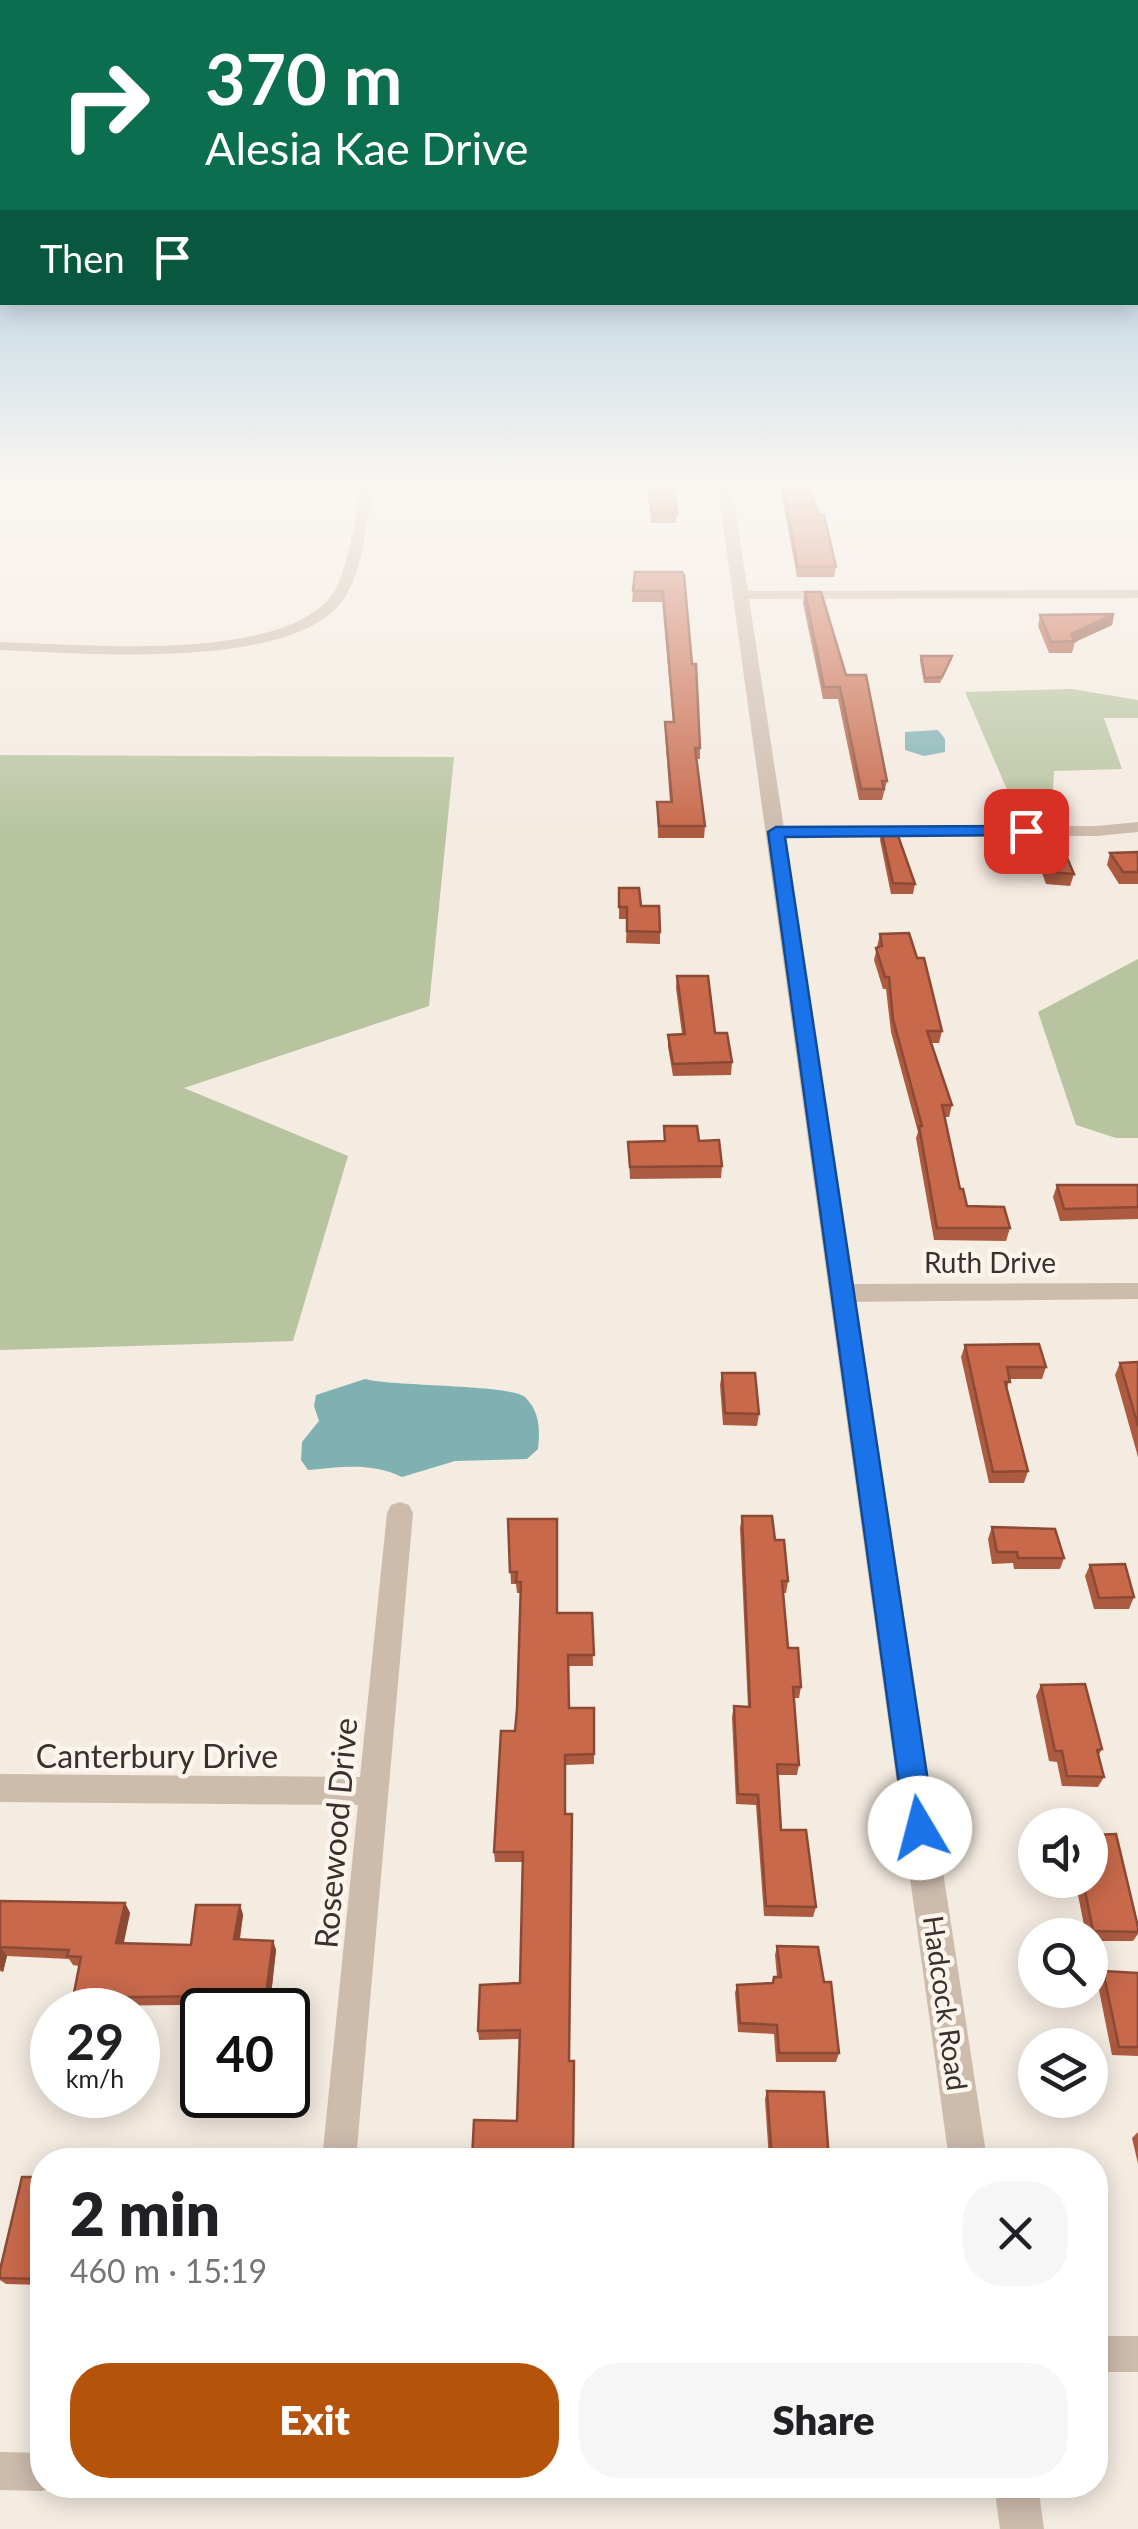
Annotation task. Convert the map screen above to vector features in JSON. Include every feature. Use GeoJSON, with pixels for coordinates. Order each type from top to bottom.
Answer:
{"type":"FeatureCollection","features":[{"type":"Feature","properties":{"kind":"street"},"geometry":{"type":"LineString","coordinates":[[0,646],[201,648],[244,643],[287,632],[320,615],[333,599]]}},
{"type":"Feature","properties":{"kind":"street","name":"Hadcock Road"},"geometry":{"type":"LineString","coordinates":[[742,599],[966,2148]]}},
{"type":"Feature","properties":{"kind":"street"},"geometry":{"type":"LineString","coordinates":[[776,832],[1138,827]]}},
{"type":"Feature","properties":{"kind":"street","name":"Ruth Drive"},"geometry":{"type":"LineString","coordinates":[[843,1293],[1138,1292]]}},
{"type":"Feature","properties":{"kind":"street","name":"Rosewood Drive"},"geometry":{"type":"LineString","coordinates":[[340,2148],[400,1512]]}},
{"type":"Feature","properties":{"kind":"street","name":"Canterbury Drive"},"geometry":{"type":"LineString","coordinates":[[0,1788],[374,1792]]}},
{"type":"Feature","properties":{"kind":"street"},"geometry":{"type":"LineString","coordinates":[[1108,2354],[1138,2354]]}},
{"type":"Feature","properties":{"kind":"street"},"geometry":{"type":"LineString","coordinates":[[0,2471],[30,2472]]}},
{"type":"Feature","properties":{"kind":"street"},"geometry":{"type":"LineString","coordinates":[[1018,2498],[1022,2529]]}},
{"type":"Feature","properties":{"kind":"green space"},"geometry":{"type":"Polygon","coordinates":[[[1072,689],[1138,700],[1138,718],[1104,718],[1122,769],[1054,771],[1052,810],[1014,806],[965,692],[1072,689]]]}},
{"type":"Feature","properties":{"kind":"green space"},"geometry":{"type":"Polygon","coordinates":[[[0,755],[454,757],[429,1006],[184,1088],[348,1156],[293,1341],[0,1350],[0,755]]]}},
{"type":"Feature","properties":{"kind":"green space"},"geometry":{"type":"Polygon","coordinates":[[[1138,959],[1138,1138],[1116,1138],[1076,1125],[1038,1012],[1138,959]]]}},
{"type":"Feature","properties":{"kind":"water"},"geometry":{"type":"Polygon","coordinates":[[[938,730],[945,739],[945,752],[924,756],[905,750],[905,732],[938,730]]]}},
{"type":"Feature","properties":{"kind":"water"},"geometry":{"type":"Polygon","coordinates":[[[365,1379],[517,1393],[531,1404],[536,1416],[538,1449],[527,1459],[455,1461],[402,1477],[367,1467],[308,1470],[301,1460],[302,1442],[319,1421],[314,1406],[316,1395],[365,1379]]]}},
{"type":"Feature","properties":{"kind":"building"},"geometry":{"type":"Polygon","coordinates":[[[664,599],[686,599],[692,664],[696,664],[700,748],[695,748],[705,826],[659,826],[657,802],[672,802],[665,722],[674,722],[664,599]]]}},
{"type":"Feature","properties":{"kind":"building"},"geometry":{"type":"Polygon","coordinates":[[[806,599],[823,599],[846,675],[866,675],[887,781],[882,781],[884,789],[861,789],[840,687],[824,687],[806,599]]]}},
{"type":"Feature","properties":{"kind":"building"},"geometry":{"type":"Polygon","coordinates":[[[1114,614],[1071,634],[1075,641],[1051,642],[1040,615],[1114,614]]]}},
{"type":"Feature","properties":{"kind":"building"},"geometry":{"type":"Polygon","coordinates":[[[921,656],[952,656],[942,677],[925,678],[921,656]]]}},
{"type":"Feature","properties":{"kind":"building"},"geometry":{"type":"Polygon","coordinates":[[[881,830],[896,830],[915,884],[893,883],[881,830]]]}},
{"type":"Feature","properties":{"kind":"building"},"geometry":{"type":"Polygon","coordinates":[[[1138,852],[1138,872],[1123,872],[1110,853],[1138,852]]]}},
{"type":"Feature","properties":{"kind":"building"},"geometry":{"type":"Polygon","coordinates":[[[1042,853],[1065,853],[1074,874],[1049,872],[1042,853]]]}},
{"type":"Feature","properties":{"kind":"building"},"geometry":{"type":"Polygon","coordinates":[[[619,888],[639,888],[641,906],[659,906],[660,932],[627,931],[627,907],[619,907],[619,888]]]}},
{"type":"Feature","properties":{"kind":"building"},"geometry":{"type":"Polygon","coordinates":[[[909,933],[917,958],[924,958],[942,1031],[927,1031],[952,1105],[942,1105],[960,1189],[967,1206],[1004,1207],[1010,1228],[937,1228],[922,1126],[893,1019],[889,977],[885,977],[876,948],[882,946],[880,934],[909,933]]]}},
{"type":"Feature","properties":{"kind":"building"},"geometry":{"type":"Polygon","coordinates":[[[677,976],[708,976],[715,1033],[727,1033],[732,1062],[673,1064],[668,1035],[685,1034],[677,976]]]}},
{"type":"Feature","properties":{"kind":"building"},"geometry":{"type":"Polygon","coordinates":[[[664,1126],[697,1126],[699,1141],[719,1140],[722,1166],[630,1167],[628,1142],[665,1141],[664,1126]]]}},
{"type":"Feature","properties":{"kind":"building"},"geometry":{"type":"Polygon","coordinates":[[[1057,1185],[1138,1185],[1138,1207],[1064,1209],[1057,1185]]]}},
{"type":"Feature","properties":{"kind":"building"},"geometry":{"type":"Polygon","coordinates":[[[1039,1344],[1046,1367],[1007,1367],[1010,1382],[1005,1382],[1028,1471],[993,1472],[965,1345],[1039,1344]]]}},
{"type":"Feature","properties":{"kind":"building"},"geometry":{"type":"Polygon","coordinates":[[[1138,1362],[1138,1426],[1120,1363],[1138,1362]]]}},
{"type":"Feature","properties":{"kind":"building"},"geometry":{"type":"Polygon","coordinates":[[[722,1373],[755,1373],[759,1414],[725,1413],[722,1373]]]}},
{"type":"Feature","properties":{"kind":"building"},"geometry":{"type":"Polygon","coordinates":[[[742,1516],[772,1516],[775,1540],[784,1540],[788,1581],[782,1581],[788,1648],[798,1648],[801,1687],[793,1687],[799,1765],[777,1764],[781,1830],[806,1830],[816,1907],[766,1906],[758,1795],[738,1794],[734,1706],[750,1707],[742,1516]]]}},
{"type":"Feature","properties":{"kind":"building"},"geometry":{"type":"Polygon","coordinates":[[[508,1519],[557,1519],[557,1613],[592,1613],[594,1655],[568,1655],[569,1708],[594,1708],[594,1754],[565,1755],[565,1814],[572,1814],[569,2061],[574,2061],[573,2148],[473,2148],[474,2120],[517,2121],[520,2030],[478,2031],[480,1985],[520,1983],[523,1852],[494,1852],[501,1731],[515,1731],[517,1709],[521,1582],[516,1582],[517,1572],[510,1572],[508,1519]]]}},
{"type":"Feature","properties":{"kind":"building"},"geometry":{"type":"Polygon","coordinates":[[[992,1527],[1055,1529],[1064,1558],[1018,1558],[1017,1552],[997,1552],[992,1527]]]}},
{"type":"Feature","properties":{"kind":"building"},"geometry":{"type":"Polygon","coordinates":[[[1125,1564],[1134,1597],[1099,1598],[1090,1565],[1125,1564]]]}},
{"type":"Feature","properties":{"kind":"building"},"geometry":{"type":"Polygon","coordinates":[[[1085,1684],[1102,1749],[1097,1750],[1104,1777],[1067,1776],[1062,1751],[1055,1751],[1041,1685],[1085,1684]]]}},
{"type":"Feature","properties":{"kind":"building"},"geometry":{"type":"Polygon","coordinates":[[[1108,1834],[1116,1834],[1138,1932],[1108,1931],[1108,1918],[1090,1918],[1087,1898],[1108,1898],[1108,1834]]]}},
{"type":"Feature","properties":{"kind":"building"},"geometry":{"type":"Polygon","coordinates":[[[0,1901],[125,1903],[116,1943],[191,1945],[196,1905],[240,1905],[234,1939],[273,1941],[267,1988],[180,1988],[180,1996],[160,1997],[160,1988],[75,1988],[81,1957],[67,1956],[69,1950],[0,1947],[0,1901]]]}},
{"type":"Feature","properties":{"kind":"building"},"geometry":{"type":"Polygon","coordinates":[[[777,1946],[818,1947],[824,1982],[831,1982],[839,2053],[779,2053],[777,2025],[740,2023],[737,1985],[773,1983],[774,1977],[781,1977],[777,1946]]]}},
{"type":"Feature","properties":{"kind":"building"},"geometry":{"type":"Polygon","coordinates":[[[1108,1971],[1138,1973],[1138,2047],[1119,2047],[1108,1995],[1108,1971]]]}},
{"type":"Feature","properties":{"kind":"building"},"geometry":{"type":"Polygon","coordinates":[[[767,2091],[824,2092],[828,2148],[771,2148],[767,2091]]]}},
{"type":"Feature","properties":{"kind":"building"},"geometry":{"type":"Polygon","coordinates":[[[22,2177],[30,2177],[30,2279],[0,2278],[22,2177]]]}},
{"type":"Feature","properties":{"kind":"route"},"geometry":{"type":"LineString","coordinates":[[920,1828],[776,832],[1026,831]]}}]}
